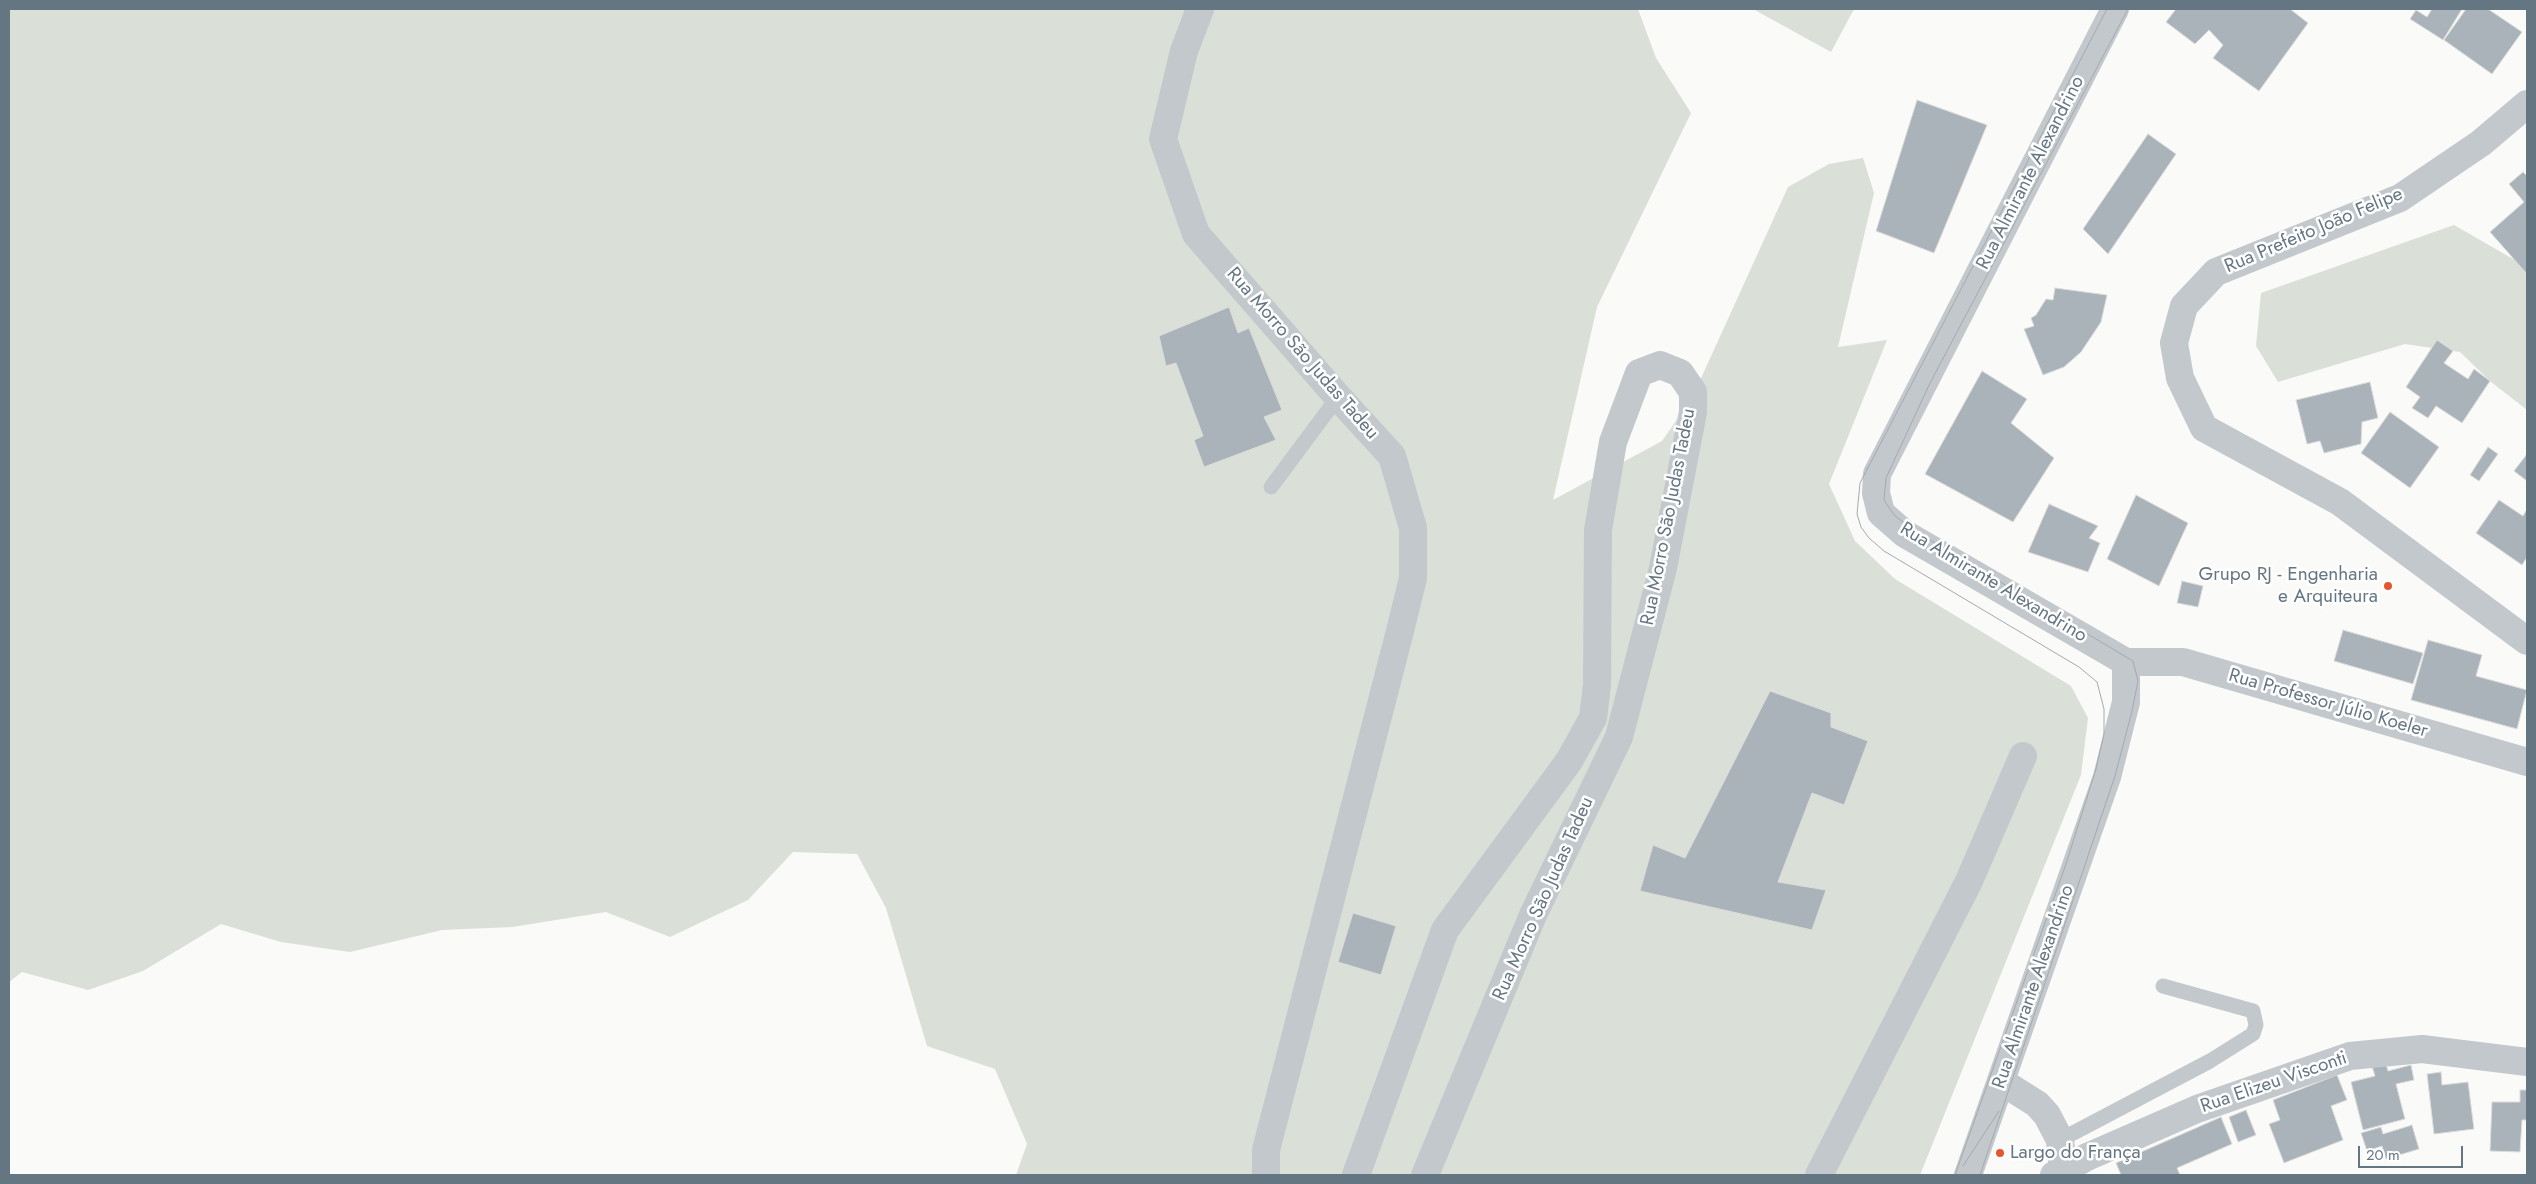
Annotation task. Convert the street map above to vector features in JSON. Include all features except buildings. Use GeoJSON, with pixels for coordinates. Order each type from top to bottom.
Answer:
{"type":"FeatureCollection","features":[{"type":"Feature","properties":{"kind":"street","name":"Rua Morro São Judas Tadeu"},"geometry":{"type":"LineString","coordinates":[[1200,9],[1184,51],[1163,139],[1196,234],[1392,456],[1413,528],[1412,578],[1266,1150],[1266,1175]]}},
{"type":"Feature","properties":{"kind":"street","name":"Rua Almirante Alexandrino"},"geometry":{"type":"LineString","coordinates":[[1968,1175],[2002,1082],[2110,767],[2126,702],[2126,662],[1905,534],[1881,512],[1876,493],[1878,474],[2115,9]]}},
{"type":"Feature","properties":{"kind":"street","name":"Rua Prefeito João Felipe"},"geometry":{"type":"LineString","coordinates":[[2527,104],[2481,143],[2400,198],[2216,272],[2184,306],[2174,343],[2180,378],[2204,428],[2340,502],[2527,640]]}},
{"type":"Feature","properties":{"kind":"street","name":"Rua Morro São Judas Tadeu"},"geometry":{"type":"LineString","coordinates":[[1356,1175],[1445,930],[1569,761],[1593,718],[1596,685],[1598,530],[1613,442],[1639,373],[1660,365],[1680,373],[1693,392],[1693,412],[1663,568],[1619,737],[1534,915],[1425,1175]]}},
{"type":"Feature","properties":{"kind":"street","name":"Rua Professor Júlio Koeler"},"geometry":{"type":"LineString","coordinates":[[2126,662],[2183,662],[2527,762]]}},
{"type":"Feature","properties":{"kind":"street"},"geometry":{"type":"LineString","coordinates":[[1819,1175],[1969,880],[2023,756]]}},
{"type":"Feature","properties":{"kind":"street","name":"Rua Elizeu Visconti"},"geometry":{"type":"LineString","coordinates":[[2059,1173],[2087,1157],[2196,1109],[2350,1056],[2422,1049],[2527,1062]]}},
{"type":"Feature","properties":{"kind":"street"},"geometry":{"type":"LineString","coordinates":[[2002,1082],[2037,1104],[2047,1115],[2060,1140],[2059,1173]]}},
{"type":"Feature","properties":{"kind":"lane"},"geometry":{"type":"LineString","coordinates":[[1271,487],[1338,397]]}},
{"type":"Feature","properties":{"kind":"lane"},"geometry":{"type":"LineString","coordinates":[[2060,1140],[2210,1061],[2253,1034],[2256,1025],[2253,1012],[2163,986]]}},
{"type":"Feature","properties":{"kind":"shaded area"},"geometry":{"type":"Polygon","coordinates":[[[9,9],[1638,9],[1656,58],[1691,113],[1597,307],[1553,500],[1662,441],[1692,398],[1788,187],[1829,164],[1863,158],[1874,193],[1838,347],[1887,340],[1829,484],[1855,541],[1895,579],[2071,686],[2088,718],[2081,775],[1920,1175],[1016,1175],[1027,1144],[995,1069],[927,1046],[886,908],[857,854],[793,852],[748,900],[670,937],[606,912],[512,927],[442,930],[350,952],[281,942],[221,924],[143,971],[88,990],[22,972],[9,982],[9,9]]]}},
{"type":"Feature","properties":{"kind":"shaded area"},"geometry":{"type":"Polygon","coordinates":[[[1753,9],[1854,9],[1831,52],[1753,9]]]}},
{"type":"Feature","properties":{"kind":"shaded area"},"geometry":{"type":"Polygon","coordinates":[[[2454,225],[2527,267],[2527,410],[2490,381],[2460,352],[2405,344],[2278,382],[2256,346],[2261,293],[2454,225]]]}},
{"type":"Feature","properties":{"kind":"tram line"},"geometry":{"type":"LineString","coordinates":[[1955,1175],[2065,867],[2096,769],[2104,734],[2104,709],[2097,682],[2079,667],[1884,551],[1869,538],[1861,527],[1857,514],[1860,483],[2107,9]]}},
{"type":"Feature","properties":{"kind":"tram line"},"geometry":{"type":"LineString","coordinates":[[1980,1175],[2115,776],[2138,681],[2133,661],[1913,530],[1894,515],[1884,500],[1886,478],[1930,383],[2128,9]]}},
{"type":"Feature","properties":{"kind":"tram line"},"geometry":{"type":"LineString","coordinates":[[1963,1166],[1999,1111]]}},
{"type":"Feature","properties":{"kind":"place","name":"Grupo RJ - Engenharia e Arquiteura"},"geometry":{"type":"Point","coordinates":[2388,586]}},
{"type":"Feature","properties":{"kind":"place","name":"Largo do França"},"geometry":{"type":"Point","coordinates":[2000,1153]}}]}
